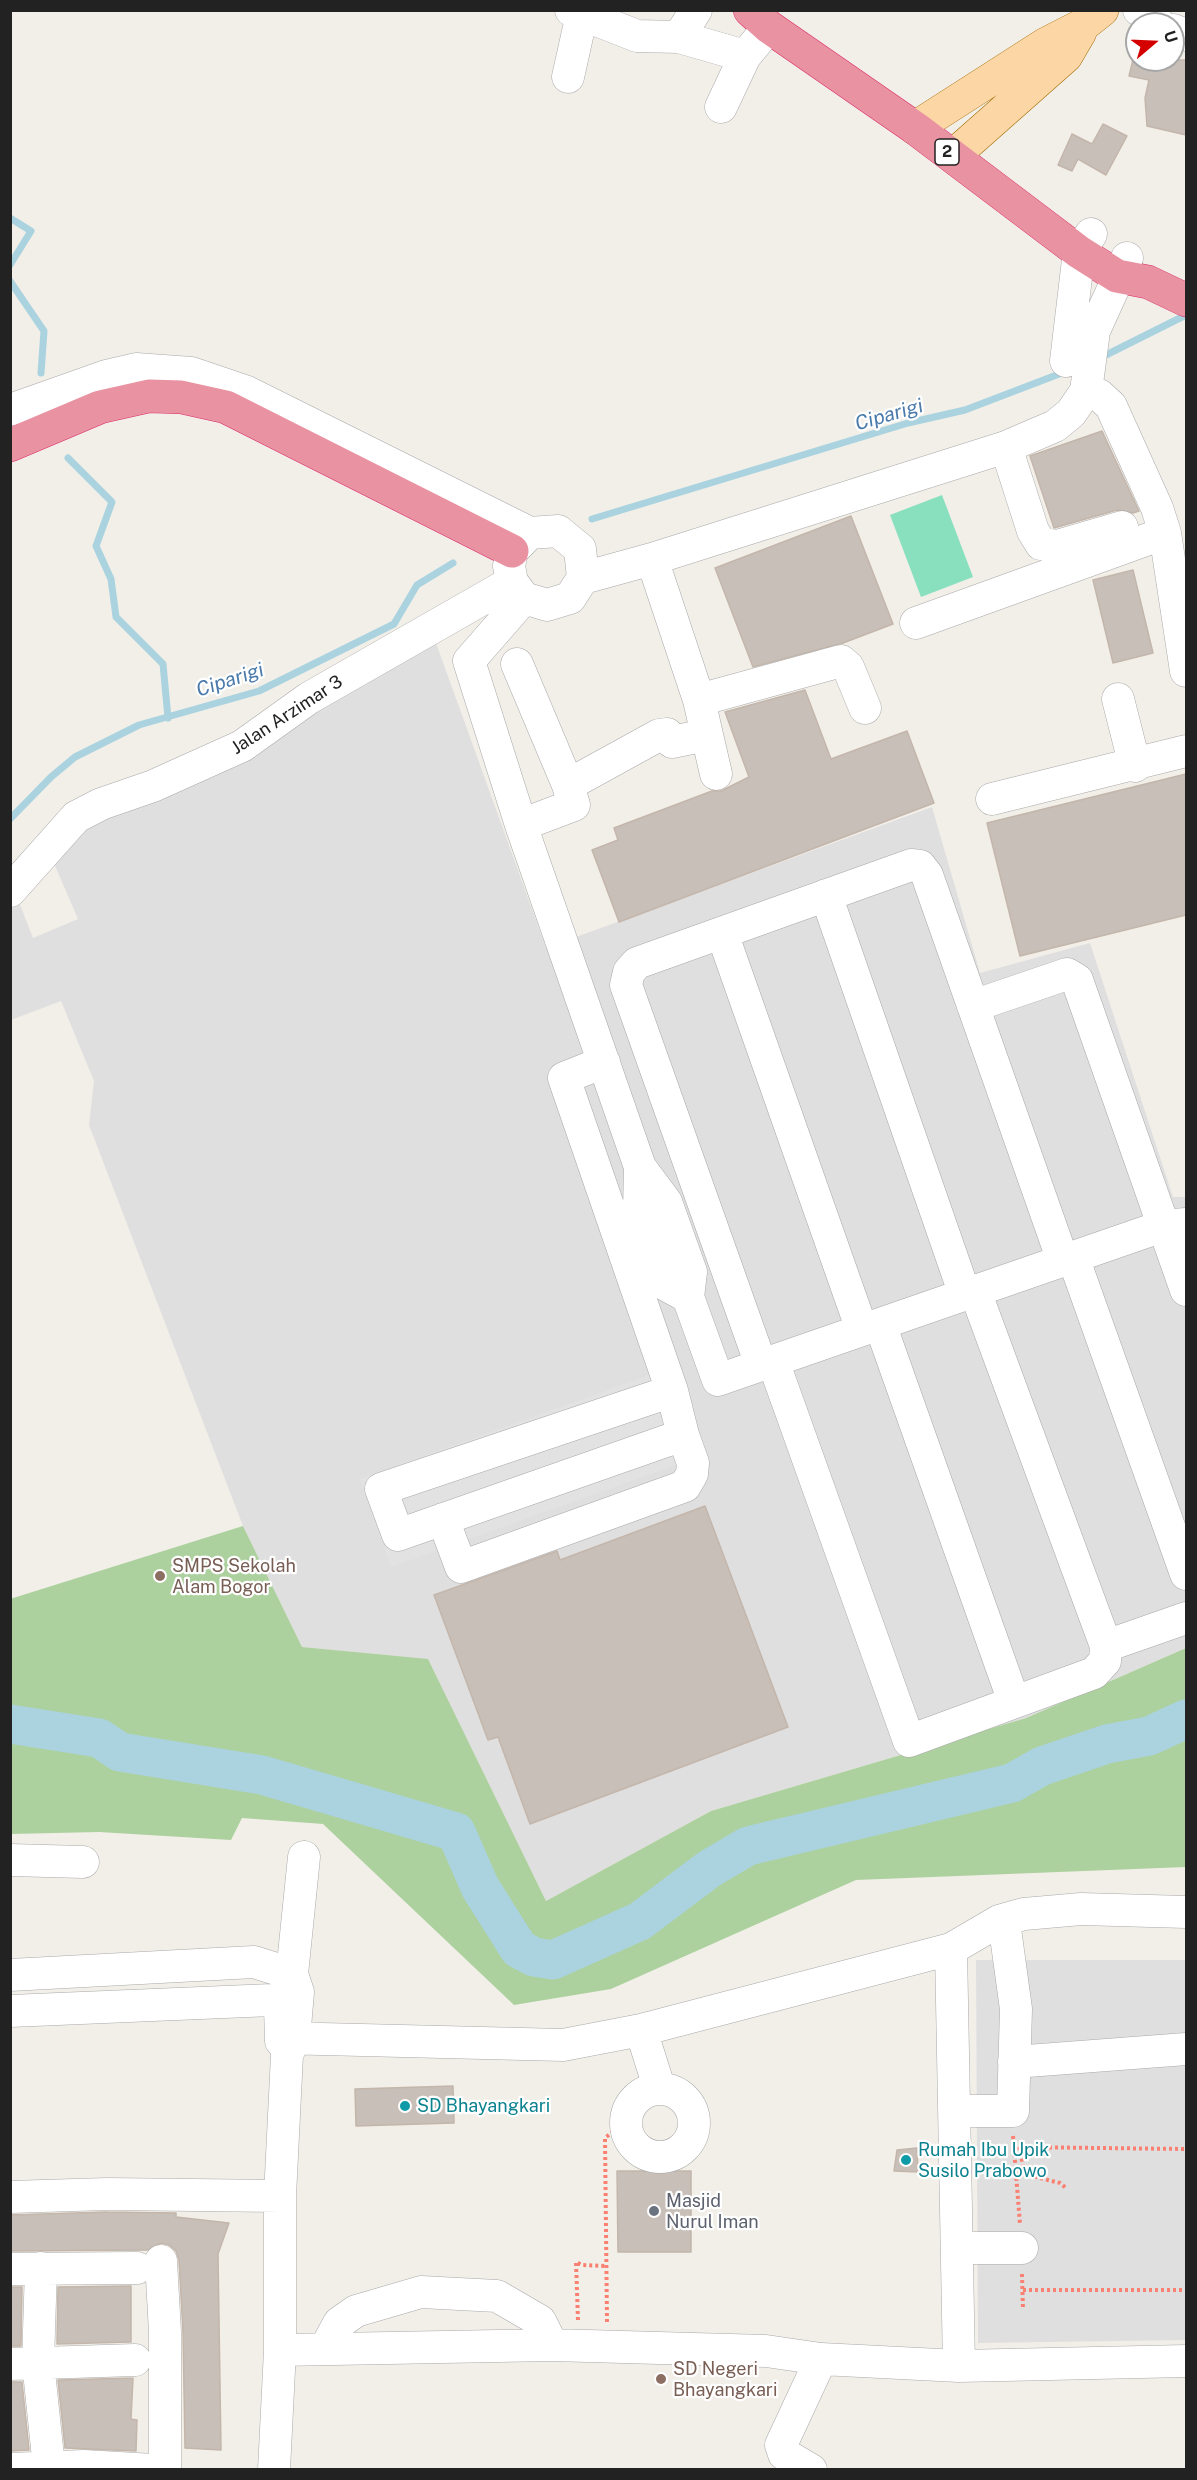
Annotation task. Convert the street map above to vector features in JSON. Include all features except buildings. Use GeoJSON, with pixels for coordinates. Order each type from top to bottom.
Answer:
{"type":"FeatureCollection","features":[{"type":"Feature","properties":{"kind":"highway","name":"2"},"geometry":{"type":"LineString","coordinates":[[768,16],[924,122],[1085,243],[1131,272],[1184,299]]}},
{"type":"Feature","properties":{"kind":"highway"},"geometry":{"type":"LineString","coordinates":[[10,445],[100,407],[149,396],[181,397],[226,407],[520,566]]}},
{"type":"Feature","properties":{"kind":"main road"},"geometry":{"type":"LineString","coordinates":[[924,122],[1046,44],[1093,18]]}},
{"type":"Feature","properties":{"kind":"main road"},"geometry":{"type":"LineString","coordinates":[[960,150],[1066,56],[1093,18]]}},
{"type":"Feature","properties":{"kind":"street"},"geometry":{"type":"LineString","coordinates":[[679,37],[696,10]]}},
{"type":"Feature","properties":{"kind":"street"},"geometry":{"type":"LineString","coordinates":[[568,77],[577,12],[637,36],[679,37],[745,56]]}},
{"type":"Feature","properties":{"kind":"street"},"geometry":{"type":"LineString","coordinates":[[721,107],[745,56],[768,16]]}},
{"type":"Feature","properties":{"kind":"street"},"geometry":{"type":"LineString","coordinates":[[1066,361],[1085,243]]}},
{"type":"Feature","properties":{"kind":"street"},"geometry":{"type":"LineString","coordinates":[[583,578],[652,559],[1006,447],[1055,426],[1071,412],[1087,389],[1094,331],[1131,272]]}},
{"type":"Feature","properties":{"kind":"street"},"geometry":{"type":"LineString","coordinates":[[10,410],[106,376],[136,369],[191,373],[247,392],[520,566],[547,605],[570,598],[583,578],[580,549],[558,531],[520,566],[469,661],[521,825],[640,1167],[639,1211],[664,1284],[688,1297],[718,1380],[1068,1259],[1175,1225]]}},
{"type":"Feature","properties":{"kind":"street"},"geometry":{"type":"LineString","coordinates":[[1087,389],[1099,395],[1111,406],[1121,423],[1157,508],[1165,533],[1186,671]]}},
{"type":"Feature","properties":{"kind":"street"},"geometry":{"type":"LineString","coordinates":[[1006,447],[1033,531],[1041,543],[1057,546],[1122,527]]}},
{"type":"Feature","properties":{"kind":"street"},"geometry":{"type":"LineString","coordinates":[[916,623],[1165,533]]}},
{"type":"Feature","properties":{"kind":"street"},"geometry":{"type":"LineString","coordinates":[[652,559],[699,700],[716,774]]}},
{"type":"Feature","properties":{"kind":"street","name":"Jalan Arzimar 3"},"geometry":{"type":"LineString","coordinates":[[10,891],[76,818],[101,804],[153,786],[242,746],[309,698],[520,566]]}},
{"type":"Feature","properties":{"kind":"street"},"geometry":{"type":"LineString","coordinates":[[699,700],[841,661],[848,667],[865,708]]}},
{"type":"Feature","properties":{"kind":"street"},"geometry":{"type":"LineString","coordinates":[[517,664],[568,785],[574,805],[521,825]]}},
{"type":"Feature","properties":{"kind":"street"},"geometry":{"type":"LineString","coordinates":[[1118,699],[1135,766]]}},
{"type":"Feature","properties":{"kind":"street"},"geometry":{"type":"LineString","coordinates":[[568,785],[659,735],[667,734],[672,742],[706,735]]}},
{"type":"Feature","properties":{"kind":"street"},"geometry":{"type":"LineString","coordinates":[[992,800],[1135,766],[1186,751]]}},
{"type":"Feature","properties":{"kind":"street"},"geometry":{"type":"LineString","coordinates":[[826,896],[970,1293],[1106,1646],[1105,1661],[1094,1672],[909,1741],[626,985],[629,972],[637,963],[912,865],[920,866],[927,875],[973,1006],[1186,1574]]}},
{"type":"Feature","properties":{"kind":"street"},"geometry":{"type":"LineString","coordinates":[[722,933],[1014,1702]]}},
{"type":"Feature","properties":{"kind":"street"},"geometry":{"type":"LineString","coordinates":[[973,1006],[1067,974],[1077,980],[1175,1225],[1186,1290]]}},
{"type":"Feature","properties":{"kind":"street"},"geometry":{"type":"LineString","coordinates":[[443,1519],[461,1567],[685,1486],[692,1474],[693,1463],[672,1391],[564,1078],[604,1062]]}},
{"type":"Feature","properties":{"kind":"street"},"geometry":{"type":"LineString","coordinates":[[672,1391],[381,1488],[398,1535],[683,1435]]}},
{"type":"Feature","properties":{"kind":"street"},"geometry":{"type":"LineString","coordinates":[[1106,1646],[1186,1618]]}},
{"type":"Feature","properties":{"kind":"street"},"geometry":{"type":"LineString","coordinates":[[274,2469],[280,2350],[280,2196],[287,2044],[298,1992],[292,1974],[304,1857]]}},
{"type":"Feature","properties":{"kind":"street"},"geometry":{"type":"LineString","coordinates":[[10,1860],[83,1862]]}},
{"type":"Feature","properties":{"kind":"street"},"geometry":{"type":"LineString","coordinates":[[287,2044],[562,2045],[642,2030],[951,1949],[999,1921],[1024,1914],[1050,1911],[1186,1912]]}},
{"type":"Feature","properties":{"kind":"street"},"geometry":{"type":"LineString","coordinates":[[956,2111],[1013,2111],[1016,2009],[1005,1929],[999,1921]]}},
{"type":"Feature","properties":{"kind":"street"},"geometry":{"type":"LineString","coordinates":[[951,1949],[956,2111],[959,2366]]}},
{"type":"Feature","properties":{"kind":"street"},"geometry":{"type":"LineString","coordinates":[[10,1975],[254,1962],[292,1974]]}},
{"type":"Feature","properties":{"kind":"street"},"geometry":{"type":"LineString","coordinates":[[10,2011],[272,2000],[280,2006],[287,2044]]}},
{"type":"Feature","properties":{"kind":"street"},"geometry":{"type":"LineString","coordinates":[[642,2030],[659,2087]]}},
{"type":"Feature","properties":{"kind":"street"},"geometry":{"type":"LineString","coordinates":[[1014,2062],[1186,2049]]}},
{"type":"Feature","properties":{"kind":"street"},"geometry":{"type":"LineString","coordinates":[[659,2087],[677,2092],[690,2104],[695,2122],[691,2140],[678,2153],[660,2158],[642,2153],[629,2140],[625,2122],[630,2105],[642,2092],[659,2087]]}},
{"type":"Feature","properties":{"kind":"street"},"geometry":{"type":"LineString","coordinates":[[10,2197],[107,2194],[280,2196]]}},
{"type":"Feature","properties":{"kind":"street"},"geometry":{"type":"LineString","coordinates":[[958,2248],[1022,2248]]}},
{"type":"Feature","properties":{"kind":"street"},"geometry":{"type":"LineString","coordinates":[[49,2467],[24,2363],[26,2269],[149,2265],[165,2332],[165,2469]]}},
{"type":"Feature","properties":{"kind":"street"},"geometry":{"type":"LineString","coordinates":[[326,2347],[339,2323],[356,2311],[421,2292],[497,2296],[540,2320],[552,2345]]}},
{"type":"Feature","properties":{"kind":"street"},"geometry":{"type":"LineString","coordinates":[[280,2350],[326,2347],[552,2345],[766,2351],[821,2359],[959,2366],[1186,2361]]}},
{"type":"Feature","properties":{"kind":"street"},"geometry":{"type":"LineString","coordinates":[[811,2469],[784,2454],[782,2445],[821,2359]]}},
{"type":"Feature","properties":{"kind":"street"},"geometry":{"type":"LineString","coordinates":[[24,2363],[135,2360]]}},
{"type":"Feature","properties":{"kind":"street"},"geometry":{"type":"LineString","coordinates":[[10,2469],[49,2467],[154,2469]]}},
{"type":"Feature","properties":{"kind":"path"},"geometry":{"type":"LineString","coordinates":[[1013,2111],[1013,2147],[1022,2248],[1023,2310]]}},
{"type":"Feature","properties":{"kind":"path"},"geometry":{"type":"LineString","coordinates":[[597,2325],[607,2325],[605,2138],[625,2122]]}},
{"type":"Feature","properties":{"kind":"path"},"geometry":{"type":"LineString","coordinates":[[1013,2147],[1186,2149]]}},
{"type":"Feature","properties":{"kind":"path"},"geometry":{"type":"LineString","coordinates":[[1019,2147],[1024,2170],[1032,2176],[1060,2183],[1066,2188]]}},
{"type":"Feature","properties":{"kind":"path"},"geometry":{"type":"LineString","coordinates":[[578,2325],[576,2262],[582,2265],[606,2266]]}},
{"type":"Feature","properties":{"kind":"path"},"geometry":{"type":"LineString","coordinates":[[1023,2290],[1186,2290]]}},
{"type":"Feature","properties":{"kind":"shaded area"},"geometry":{"type":"Polygon","coordinates":[[[436,643],[546,948],[932,807],[980,973],[1090,943],[1173,1197],[1186,1197],[1186,1648],[1026,1718],[711,1811],[546,1901],[428,1660],[302,1647],[243,1526],[89,1125],[94,1081],[61,1001],[11,1020],[11,905],[17,897],[33,938],[78,919],[50,854],[78,822],[244,754],[436,643]]]}},
{"type":"Feature","properties":{"kind":"shaded area"},"geometry":{"type":"Polygon","coordinates":[[[653,1374],[684,1462],[391,1567],[359,1479],[653,1374]]]}},
{"type":"Feature","properties":{"kind":"shaded area"},"geometry":{"type":"Polygon","coordinates":[[[976,1960],[1186,1960],[1186,2340],[978,2343],[976,1960]]]}},
{"type":"Feature","properties":{"kind":"green space"},"geometry":{"type":"Polygon","coordinates":[[[942,495],[973,577],[921,597],[890,515],[942,495]]]}},
{"type":"Feature","properties":{"kind":"green space"},"geometry":{"type":"Polygon","coordinates":[[[243,1526],[302,1647],[428,1659],[546,1901],[711,1811],[1026,1718],[1186,1648],[1186,1867],[856,1880],[611,1989],[514,2005],[323,1824],[242,1818],[231,1840],[99,1832],[11,1834],[10,1599],[243,1526]]]}},
{"type":"Feature","properties":{"kind":"waterway"},"geometry":{"type":"LineString","coordinates":[[10,218],[31,231],[10,265]]}},
{"type":"Feature","properties":{"kind":"waterway"},"geometry":{"type":"LineString","coordinates":[[10,281],[44,331],[41,373]]}},
{"type":"Feature","properties":{"kind":"waterway","name":"Ciparigi"},"geometry":{"type":"LineString","coordinates":[[1100,358],[1186,315]]}},
{"type":"Feature","properties":{"kind":"waterway","name":"Ciparigi"},"geometry":{"type":"LineString","coordinates":[[592,519],[908,423],[965,410],[1067,371]]}},
{"type":"Feature","properties":{"kind":"waterway"},"geometry":{"type":"LineString","coordinates":[[68,458],[112,502],[96,546],[111,579],[116,617],[163,664],[168,718]]}},
{"type":"Feature","properties":{"kind":"waterway","name":"Ciparigi"},"geometry":{"type":"LineString","coordinates":[[10,819],[51,777],[75,757],[139,725],[259,691],[394,624],[417,585],[453,563]]}},
{"type":"Feature","properties":{"kind":"waterway"},"geometry":{"type":"LineString","coordinates":[[10,1724],[99,1738],[120,1752],[262,1775],[456,1832],[480,1887],[519,1949],[534,1957],[553,1960],[640,1921],[709,1869],[748,1846],[1012,1783],[1042,1766],[1107,1744],[1149,1736],[1186,1719]]}},
{"type":"Feature","properties":{"kind":"place","name":"SMPS Sekolah Alam Bogor"},"geometry":{"type":"Point","coordinates":[160,1576]}},
{"type":"Feature","properties":{"kind":"place","name":"SD Bhayangkari"},"geometry":{"type":"Point","coordinates":[405,2106]}},
{"type":"Feature","properties":{"kind":"place","name":"Rumah Ibu Upik Susilo Prabowo"},"geometry":{"type":"Point","coordinates":[906,2160]}},
{"type":"Feature","properties":{"kind":"place","name":"Masjid Nurul Iman"},"geometry":{"type":"Point","coordinates":[654,2211]}},
{"type":"Feature","properties":{"kind":"place","name":"SD Negeri Bhayangkari"},"geometry":{"type":"Point","coordinates":[661,2379]}}]}
